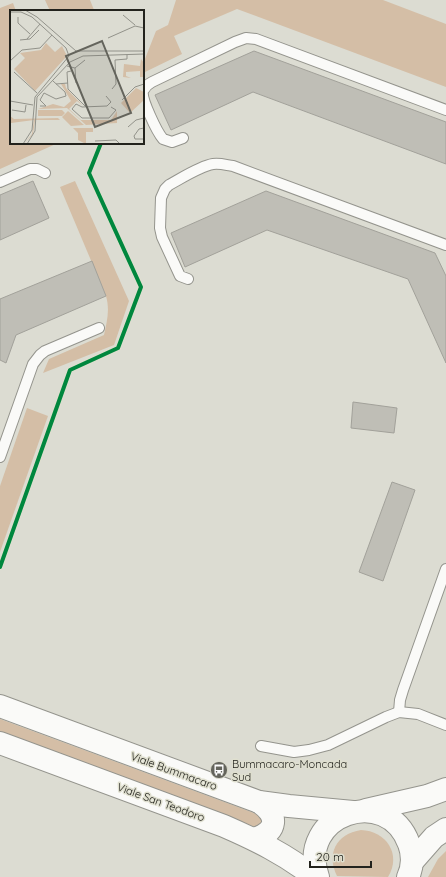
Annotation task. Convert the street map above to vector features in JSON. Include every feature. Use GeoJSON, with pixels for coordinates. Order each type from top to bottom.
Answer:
{"type":"FeatureCollection","features":[{"type":"Feature","properties":{"kind":"main road","name":"Viale Bummacaro"},"geometry":{"type":"LineString","coordinates":[[0,706],[259,802],[289,806],[359,811],[427,796],[446,789]]}},
{"type":"Feature","properties":{"kind":"main road","name":"Viale San Teodoro"},"geometry":{"type":"LineString","coordinates":[[0,743],[224,826],[254,839],[286,857],[314,877]]}},
{"type":"Feature","properties":{"kind":"main road"},"geometry":{"type":"LineString","coordinates":[[254,839],[268,833],[272,826],[273,820],[268,807],[259,802]]}},
{"type":"Feature","properties":{"kind":"main road"},"geometry":{"type":"LineString","coordinates":[[318,877],[315,870],[314,857],[316,844],[322,832],[330,823],[341,816],[359,811],[378,813],[390,818],[399,827],[406,837],[411,849],[410,869]]}},
{"type":"Feature","properties":{"kind":"main road"},"geometry":{"type":"LineString","coordinates":[[410,869],[434,838],[446,829]]}},
{"type":"Feature","properties":{"kind":"lane"},"geometry":{"type":"LineString","coordinates":[[183,138],[172,142],[163,139],[160,136],[144,99],[144,90],[152,82],[228,45],[246,38],[256,39],[446,110]]}},
{"type":"Feature","properties":{"kind":"lane"},"geometry":{"type":"LineString","coordinates":[[188,279],[180,276],[160,232],[162,198],[164,189],[169,185],[205,166],[213,164],[233,166],[446,245]]}},
{"type":"Feature","properties":{"kind":"lane"},"geometry":{"type":"LineString","coordinates":[[0,182],[30,169],[37,169],[45,173]]}},
{"type":"Feature","properties":{"kind":"lane"},"geometry":{"type":"LineString","coordinates":[[0,457],[36,359],[45,351],[99,328]]}},
{"type":"Feature","properties":{"kind":"lane"},"geometry":{"type":"LineString","coordinates":[[399,712],[402,690],[446,569]]}},
{"type":"Feature","properties":{"kind":"lane"},"geometry":{"type":"LineString","coordinates":[[261,746],[294,752],[309,750],[328,745],[399,712],[418,714],[446,725]]}},
{"type":"Feature","properties":{"kind":"shaded area"},"geometry":{"type":"Polygon","coordinates":[[[45,0],[90,0],[94,10],[50,10],[45,0]]]}},
{"type":"Feature","properties":{"kind":"shaded area"},"geometry":{"type":"Polygon","coordinates":[[[176,0],[383,0],[446,24],[446,87],[237,9],[174,36],[182,54],[144,73],[144,61],[156,31],[168,25],[176,0]]]}},
{"type":"Feature","properties":{"kind":"shaded area"},"geometry":{"type":"Polygon","coordinates":[[[13,3],[16,10],[10,10],[10,144],[56,144],[0,169],[0,8],[13,3]]]}},
{"type":"Feature","properties":{"kind":"shaded area"},"geometry":{"type":"Polygon","coordinates":[[[75,181],[129,301],[114,345],[43,373],[49,359],[104,335],[107,320],[108,306],[106,296],[60,187],[75,181]]]}},
{"type":"Feature","properties":{"kind":"shaded area"},"geometry":{"type":"Polygon","coordinates":[[[27,408],[48,416],[0,552],[0,486],[27,408]]]}},
{"type":"Feature","properties":{"kind":"shaded area"},"geometry":{"type":"Polygon","coordinates":[[[0,719],[257,814],[261,819],[261,823],[256,827],[251,826],[0,732],[0,719]]]}},
{"type":"Feature","properties":{"kind":"shaded area"},"geometry":{"type":"Polygon","coordinates":[[[361,830],[370,831],[378,835],[389,845],[393,860],[392,868],[388,877],[337,876],[333,860],[333,853],[336,846],[345,836],[352,832],[361,830]]]}},
{"type":"Feature","properties":{"kind":"shaded area"},"geometry":{"type":"Polygon","coordinates":[[[446,851],[446,877],[428,877],[438,859],[446,851]]]}},
{"type":"Feature","properties":{"kind":"building"},"geometry":{"type":"Polygon","coordinates":[[[254,51],[446,122],[446,164],[253,92],[171,130],[155,95],[254,51]]]}},
{"type":"Feature","properties":{"kind":"building"},"geometry":{"type":"Polygon","coordinates":[[[33,181],[49,218],[0,240],[0,195],[33,181]]]}},
{"type":"Feature","properties":{"kind":"building"},"geometry":{"type":"Polygon","coordinates":[[[266,191],[435,253],[446,276],[446,363],[408,279],[267,230],[185,267],[171,233],[266,191]]]}},
{"type":"Feature","properties":{"kind":"building"},"geometry":{"type":"Polygon","coordinates":[[[92,261],[106,296],[16,335],[6,363],[0,360],[0,299],[92,261]]]}},
{"type":"Feature","properties":{"kind":"building"},"geometry":{"type":"Polygon","coordinates":[[[353,402],[397,408],[394,433],[351,428],[353,402]]]}},
{"type":"Feature","properties":{"kind":"building"},"geometry":{"type":"Polygon","coordinates":[[[392,482],[415,490],[383,581],[359,572],[392,482]]]}},
{"type":"Feature","properties":{"kind":"cycle path"},"geometry":{"type":"LineString","coordinates":[[0,567],[70,370],[118,348],[141,287],[89,173],[101,144]]}},
{"type":"Feature","properties":{"kind":"place","name":"Bummacaro-Moncada Sud"},"geometry":{"type":"Point","coordinates":[219,770]}}]}
